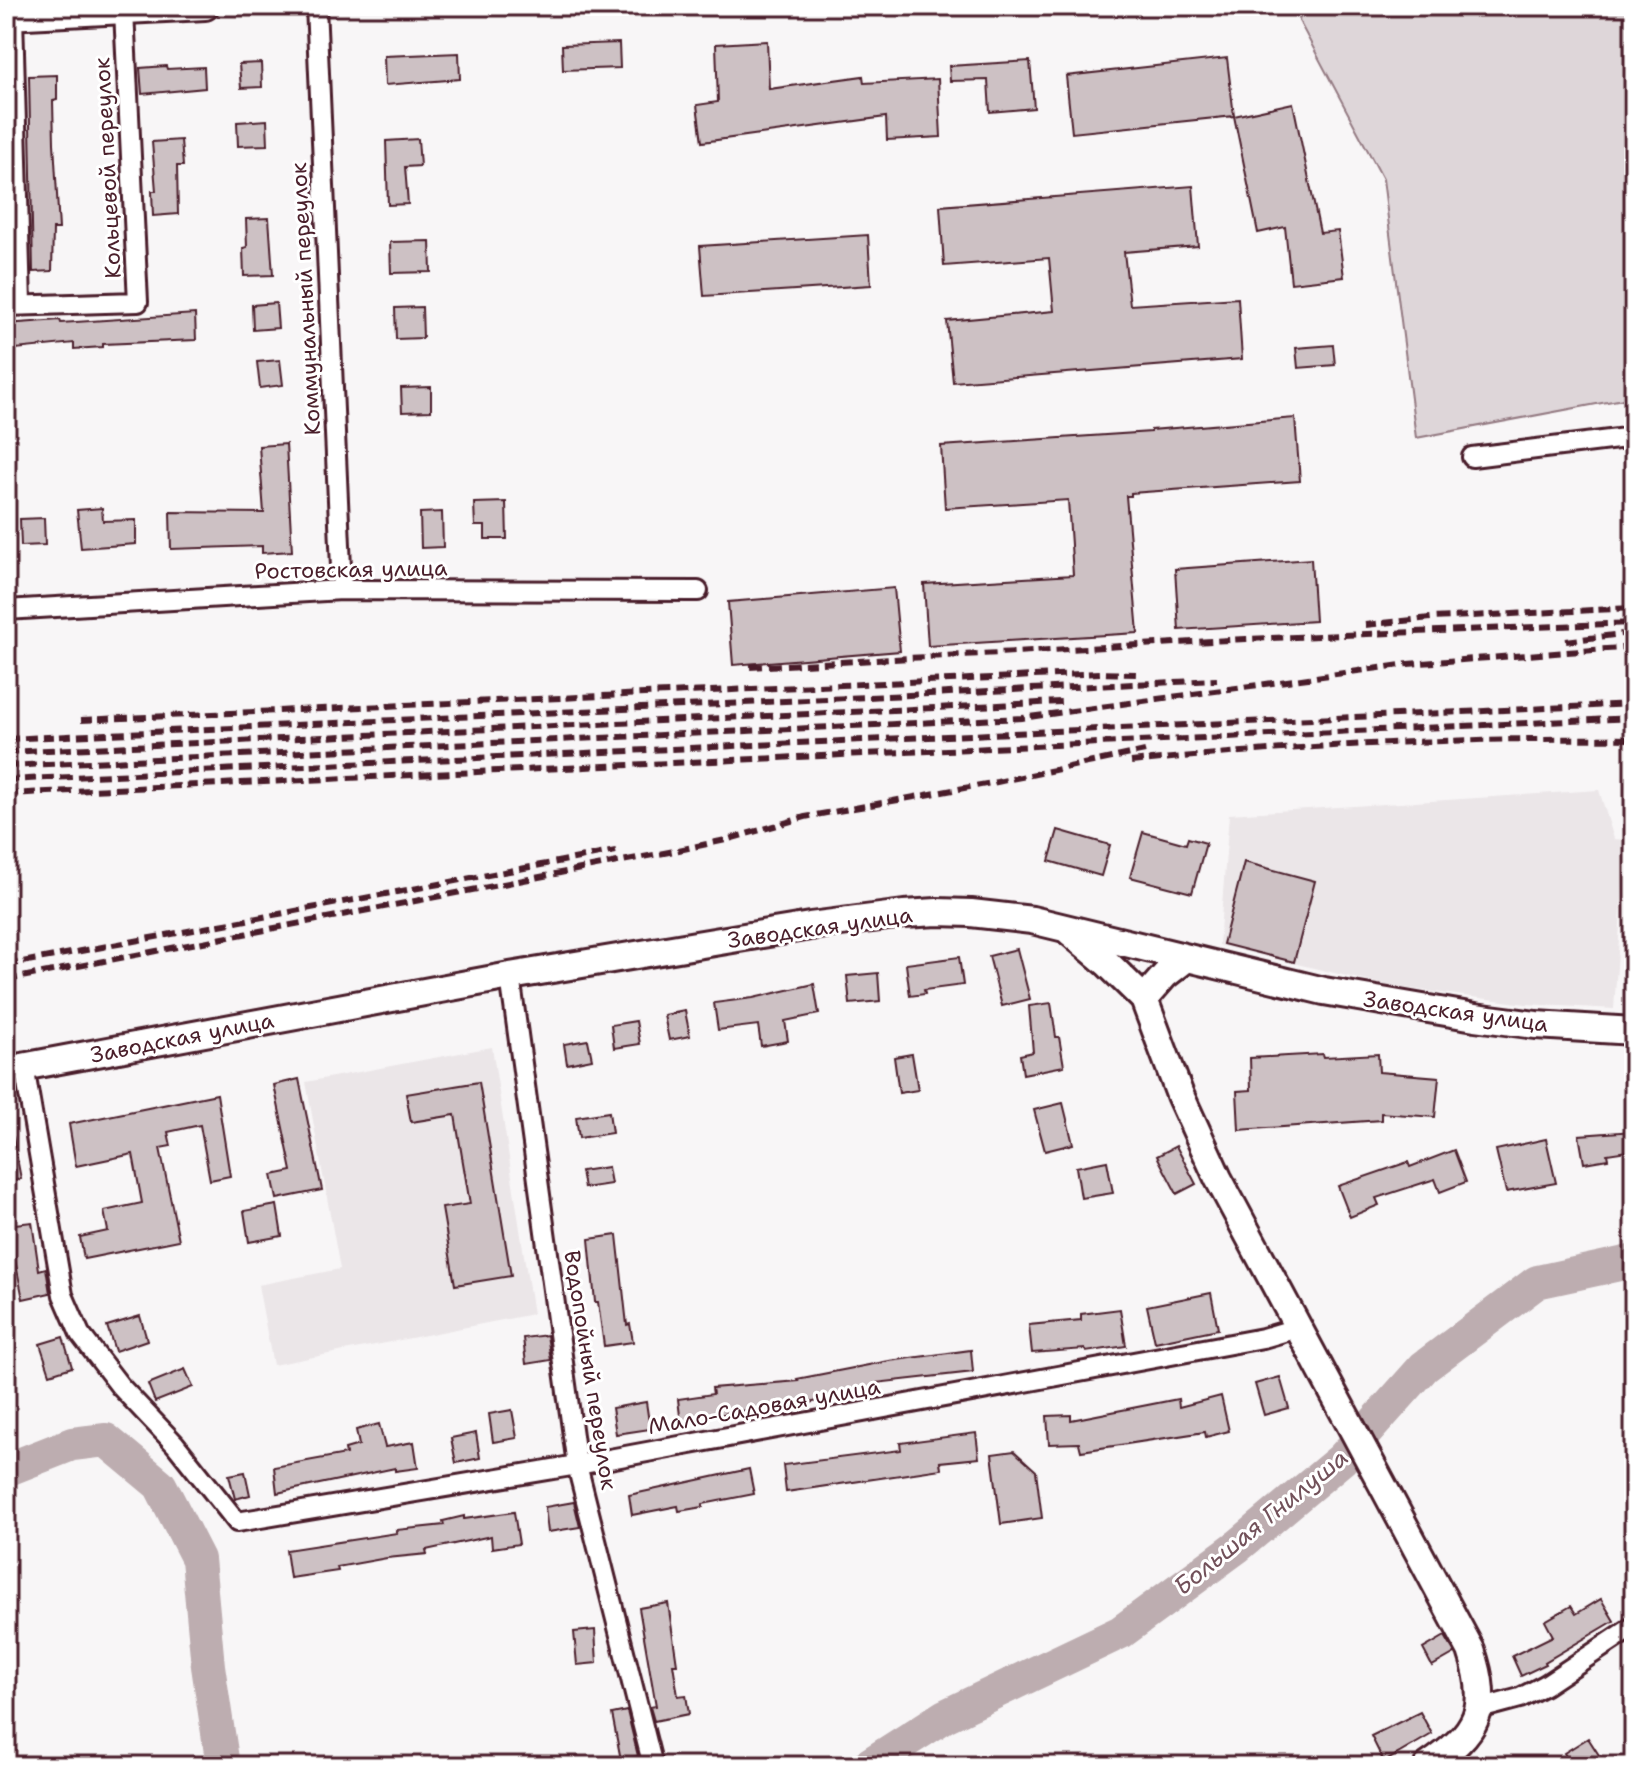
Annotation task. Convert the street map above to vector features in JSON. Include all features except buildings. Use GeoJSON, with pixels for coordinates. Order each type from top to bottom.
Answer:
{"type":"FeatureCollection","features":[{"type":"Feature","properties":{"kind":"main road"},"geometry":{"type":"LineString","coordinates":[[10,16],[205,6]]}},
{"type":"Feature","properties":{"kind":"main road","name":"Заводская улица"},"geometry":{"type":"LineString","coordinates":[[15,1068],[510,976],[810,926],[904,914],[971,913],[1032,920],[1324,991],[1536,1025],[1634,1031]]}},
{"type":"Feature","properties":{"kind":"main road"},"geometry":{"type":"LineString","coordinates":[[1063,928],[1088,945],[1144,999],[1200,1141],[1471,1650],[1480,1676],[1479,1709],[1468,1733],[1450,1751],[1428,1766]]}},
{"type":"Feature","properties":{"kind":"main road"},"geometry":{"type":"LineString","coordinates":[[1144,999],[1165,975],[1187,958]]}},
{"type":"Feature","properties":{"kind":"street","name":"Коммунальный переулок"},"geometry":{"type":"LineString","coordinates":[[316,6],[342,590]]}},
{"type":"Feature","properties":{"kind":"street","name":"Кольцевой переулок"},"geometry":{"type":"LineString","coordinates":[[10,16],[14,306],[138,302],[124,11]]}},
{"type":"Feature","properties":{"kind":"street"},"geometry":{"type":"LineString","coordinates":[[1472,457],[1634,437]]}},
{"type":"Feature","properties":{"kind":"street","name":"Ростовская улица"},"geometry":{"type":"LineString","coordinates":[[6,610],[342,590],[698,591]]}},
{"type":"Feature","properties":{"kind":"street","name":"Водопойный переулок"},"geometry":{"type":"LineString","coordinates":[[510,976],[577,1465],[653,1766]]}},
{"type":"Feature","properties":{"kind":"street","name":"Мало-Садовая улица"},"geometry":{"type":"LineString","coordinates":[[15,1068],[63,1295],[80,1334],[120,1386],[175,1444],[237,1522],[577,1465],[1263,1338],[1297,1328]]}},
{"type":"Feature","properties":{"kind":"street"},"geometry":{"type":"LineString","coordinates":[[1479,1709],[1520,1698],[1545,1685],[1634,1626]]}},
{"type":"Feature","properties":{"kind":"shaded area"},"geometry":{"type":"Polygon","coordinates":[[[1303,6],[1634,6],[1634,397],[1416,438],[1383,179],[1299,21],[1303,6]]]}},
{"type":"Feature","properties":{"kind":"shaded area"},"geometry":{"type":"Polygon","coordinates":[[[1599,790],[1614,839],[1626,840],[1614,1009],[1526,1004],[1388,986],[1219,945],[1229,814],[1599,790]]]}},
{"type":"Feature","properties":{"kind":"shaded area"},"geometry":{"type":"Polygon","coordinates":[[[492,1047],[533,1314],[273,1365],[258,1285],[340,1269],[306,1082],[492,1047]]]}},
{"type":"Feature","properties":{"kind":"waterway","name":"Большая Гнилуша"},"geometry":{"type":"LineString","coordinates":[[867,1766],[945,1716],[1121,1632],[1238,1546],[1342,1459],[1424,1367],[1537,1282],[1634,1261]]}},
{"type":"Feature","properties":{"kind":"waterway","name":"Большая Гнилуша"},"geometry":{"type":"LineString","coordinates":[[6,1470],[72,1444],[106,1440],[160,1485],[198,1559],[208,1666],[223,1766]]}},
{"type":"Feature","properties":{"kind":"railway"},"geometry":{"type":"LineString","coordinates":[[1365,625],[1431,618],[1634,608]]}},
{"type":"Feature","properties":{"kind":"railway"},"geometry":{"type":"LineString","coordinates":[[750,667],[1246,639],[1634,623]]}},
{"type":"Feature","properties":{"kind":"railway"},"geometry":{"type":"LineString","coordinates":[[1566,641],[1622,634]]}},
{"type":"Feature","properties":{"kind":"railway"},"geometry":{"type":"LineString","coordinates":[[6,766],[1022,718],[1408,664],[1634,647]]}},
{"type":"Feature","properties":{"kind":"railway"},"geometry":{"type":"LineString","coordinates":[[81,720],[1101,673],[1136,674]]}},
{"type":"Feature","properties":{"kind":"railway"},"geometry":{"type":"LineString","coordinates":[[6,739],[1217,680]]}},
{"type":"Feature","properties":{"kind":"railway"},"geometry":{"type":"LineString","coordinates":[[6,752],[1061,702]]}},
{"type":"Feature","properties":{"kind":"railway"},"geometry":{"type":"LineString","coordinates":[[6,780],[1634,704]]}},
{"type":"Feature","properties":{"kind":"railway"},"geometry":{"type":"LineString","coordinates":[[6,794],[1634,718]]}},
{"type":"Feature","properties":{"kind":"railway"},"geometry":{"type":"LineString","coordinates":[[1131,762],[1382,743],[1634,739]]}},
{"type":"Feature","properties":{"kind":"railway"},"geometry":{"type":"LineString","coordinates":[[6,980],[674,851],[726,840],[805,817],[1145,751]]}},
{"type":"Feature","properties":{"kind":"railway"},"geometry":{"type":"LineString","coordinates":[[6,965],[616,851]]}}]}
